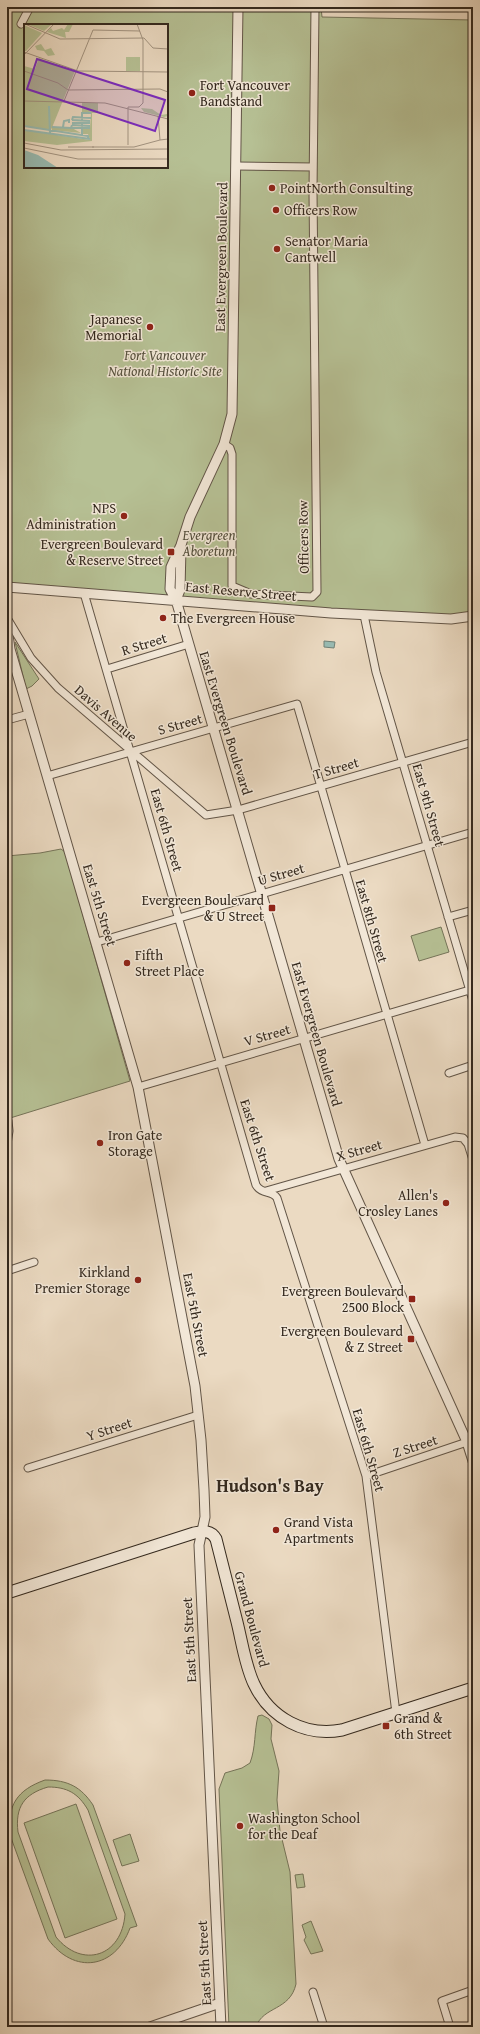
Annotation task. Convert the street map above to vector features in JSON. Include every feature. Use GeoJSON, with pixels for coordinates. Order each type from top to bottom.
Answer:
{"type":"FeatureCollection","features":[{"type":"Feature","properties":{"kind":"main road"},"geometry":{"type":"LineString","coordinates":[[7,1593],[202,1531]]}},
{"type":"Feature","properties":{"kind":"main road","name":"Grand Boulevard"},"geometry":{"type":"LineString","coordinates":[[202,1531],[208,1532],[216,1539],[250,1672],[258,1691],[275,1712],[297,1726],[324,1732],[342,1730],[473,1688]]}},
{"type":"Feature","properties":{"kind":"street"},"geometry":{"type":"LineString","coordinates":[[21,24],[30,7]]}},
{"type":"Feature","properties":{"kind":"street","name":"East Evergreen Boulevard"},"geometry":{"type":"LineString","coordinates":[[238,7],[232,414],[224,444],[190,517],[181,545],[171,566],[170,589],[176,600],[238,810],[334,1145],[376,1244],[470,1441],[473,1461]]}},
{"type":"Feature","properties":{"kind":"street","name":"Officers Row"},"geometry":{"type":"LineString","coordinates":[[224,444],[230,448],[232,454],[232,586],[251,594],[312,598],[317,592],[313,167],[315,7]]}},
{"type":"Feature","properties":{"kind":"street"},"geometry":{"type":"LineString","coordinates":[[236,166],[313,167]]}},
{"type":"Feature","properties":{"kind":"street","name":"East Reserve Street"},"geometry":{"type":"LineString","coordinates":[[7,587],[364,615],[451,618],[473,616]]}},
{"type":"Feature","properties":{"kind":"street","name":"East 6th Street"},"geometry":{"type":"LineString","coordinates":[[84,593],[256,1186],[263,1192],[273,1194],[277,1198],[366,1476],[396,1713]]}},
{"type":"Feature","properties":{"kind":"street","name":"East 9th Street"},"geometry":{"type":"LineString","coordinates":[[364,615],[376,672],[473,1001]]}},
{"type":"Feature","properties":{"kind":"street","name":"Davis Avenue"},"geometry":{"type":"LineString","coordinates":[[7,618],[32,658],[58,688],[130,752],[205,814]]}},
{"type":"Feature","properties":{"kind":"street","name":"East 5th Street"},"geometry":{"type":"LineString","coordinates":[[7,628],[9,646],[138,1087],[187,1346],[198,1415],[204,1490],[204,1517],[198,1545],[221,2027]]}},
{"type":"Feature","properties":{"kind":"street","name":"R Street"},"geometry":{"type":"LineString","coordinates":[[107,669],[189,644]]}},
{"type":"Feature","properties":{"kind":"street","name":"S Street"},"geometry":{"type":"LineString","coordinates":[[47,776],[297,704]]}},
{"type":"Feature","properties":{"kind":"street","name":"East 8th Street"},"geometry":{"type":"LineString","coordinates":[[297,704],[386,1016],[425,1145]]}},
{"type":"Feature","properties":{"kind":"street"},"geometry":{"type":"LineString","coordinates":[[7,720],[29,714]]}},
{"type":"Feature","properties":{"kind":"street","name":"T Street"},"geometry":{"type":"LineString","coordinates":[[205,814],[215,814],[238,810],[473,742]]}},
{"type":"Feature","properties":{"kind":"street","name":"U Street"},"geometry":{"type":"LineString","coordinates":[[96,942],[473,832]]}},
{"type":"Feature","properties":{"kind":"street"},"geometry":{"type":"LineString","coordinates":[[448,917],[473,910]]}},
{"type":"Feature","properties":{"kind":"street","name":"V Street"},"geometry":{"type":"LineString","coordinates":[[138,1087],[471,990]]}},
{"type":"Feature","properties":{"kind":"street"},"geometry":{"type":"LineString","coordinates":[[449,1073],[473,1065]]}},
{"type":"Feature","properties":{"kind":"street"},"geometry":{"type":"LineString","coordinates":[[7,1144],[9,1131],[8,1121]]}},
{"type":"Feature","properties":{"kind":"street","name":"X Street"},"geometry":{"type":"LineString","coordinates":[[263,1192],[456,1137],[463,1138],[468,1144],[473,1160]]}},
{"type":"Feature","properties":{"kind":"street"},"geometry":{"type":"LineString","coordinates":[[7,1271],[34,1262]]}},
{"type":"Feature","properties":{"kind":"street","name":"Y Street"},"geometry":{"type":"LineString","coordinates":[[28,1468],[198,1415]]}},
{"type":"Feature","properties":{"kind":"street","name":"Z Street"},"geometry":{"type":"LineString","coordinates":[[366,1476],[470,1441]]}},
{"type":"Feature","properties":{"kind":"street"},"geometry":{"type":"LineString","coordinates":[[450,2027],[442,2000],[473,1990]]}},
{"type":"Feature","properties":{"kind":"street"},"geometry":{"type":"LineString","coordinates":[[313,1992],[324,2027]]}},
{"type":"Feature","properties":{"kind":"street"},"geometry":{"type":"LineString","coordinates":[[150,2027],[220,2003]]}},
{"type":"Feature","properties":{"kind":"green space","name":"Fort Vancouver National Historic Site"},"geometry":{"type":"Polygon","coordinates":[[[7,7],[321,7],[322,17],[473,20],[473,616],[451,619],[7,586],[7,7]]]}},
{"type":"Feature","properties":{"kind":"green space"},"geometry":{"type":"Polygon","coordinates":[[[15,642],[39,679],[32,686],[26,689],[15,642]]]}},
{"type":"Feature","properties":{"kind":"green space"},"geometry":{"type":"Polygon","coordinates":[[[61,849],[65,852],[130,1081],[7,1119],[7,856],[40,853],[61,849]]]}},
{"type":"Feature","properties":{"kind":"green space"},"geometry":{"type":"Polygon","coordinates":[[[441,927],[449,952],[419,961],[411,936],[441,927]]]}},
{"type":"Feature","properties":{"kind":"green space"},"geometry":{"type":"Polygon","coordinates":[[[262,1715],[269,1719],[272,1725],[271,1739],[279,1771],[277,1800],[280,1831],[290,1872],[296,1984],[293,1993],[288,1999],[283,2004],[264,2015],[259,2020],[256,2027],[229,2027],[219,1789],[225,1773],[242,1768],[250,1763],[258,1716],[262,1715]]]}},
{"type":"Feature","properties":{"kind":"green space"},"geometry":{"type":"Polygon","coordinates":[[[45,1780],[67,1783],[79,1789],[93,1805],[137,1926],[130,1928],[123,1942],[115,1952],[104,1959],[93,1962],[81,1962],[58,1951],[48,1939],[10,1835],[9,1824],[12,1807],[16,1800],[21,1794],[35,1784],[45,1780]],[[48,1787],[40,1790],[27,1798],[18,1815],[18,1832],[56,1937],[66,1947],[77,1953],[88,1955],[99,1954],[109,1949],[117,1940],[122,1929],[125,1914],[88,1810],[76,1795],[61,1788],[48,1787]]]}},
{"type":"Feature","properties":{"kind":"green space"},"geometry":{"type":"Polygon","coordinates":[[[76,1804],[117,1919],[65,1938],[24,1823],[76,1804]]]}},
{"type":"Feature","properties":{"kind":"green space"},"geometry":{"type":"Polygon","coordinates":[[[130,1834],[139,1861],[122,1866],[113,1840],[130,1834]]]}},
{"type":"Feature","properties":{"kind":"green space"},"geometry":{"type":"Polygon","coordinates":[[[303,1874],[305,1887],[297,1888],[295,1875],[303,1874]]]}},
{"type":"Feature","properties":{"kind":"green space"},"geometry":{"type":"Polygon","coordinates":[[[311,1921],[323,1951],[311,1954],[304,1940],[306,1937],[302,1925],[311,1921]]]}},
{"type":"Feature","properties":{"kind":"water"},"geometry":{"type":"Polygon","coordinates":[[[324,641],[335,642],[334,648],[324,647],[324,641]]]}},
{"type":"Feature","properties":{"kind":"place","name":"Fort Vancouver Bandstand"},"geometry":{"type":"Point","coordinates":[192,93]}},
{"type":"Feature","properties":{"kind":"place","name":"PointNorth Consulting"},"geometry":{"type":"Point","coordinates":[272,188]}},
{"type":"Feature","properties":{"kind":"place","name":"Officers Row"},"geometry":{"type":"Point","coordinates":[276,210]}},
{"type":"Feature","properties":{"kind":"place","name":"Senator Maria Cantwell"},"geometry":{"type":"Point","coordinates":[277,249]}},
{"type":"Feature","properties":{"kind":"place","name":"Japanese Memorial"},"geometry":{"type":"Point","coordinates":[150,327]}},
{"type":"Feature","properties":{"kind":"place","name":"NPS Administration"},"geometry":{"type":"Point","coordinates":[124,516]}},
{"type":"Feature","properties":{"kind":"place","name":"Evergreen Boulevard & Reserve Street"},"geometry":{"type":"Point","coordinates":[171,552]}},
{"type":"Feature","properties":{"kind":"place","name":"The Evergreen House"},"geometry":{"type":"Point","coordinates":[163,618]}},
{"type":"Feature","properties":{"kind":"place","name":"Evergreen Boulevard & U Street"},"geometry":{"type":"Point","coordinates":[272,908]}},
{"type":"Feature","properties":{"kind":"place","name":"Fifth Street Place"},"geometry":{"type":"Point","coordinates":[127,963]}},
{"type":"Feature","properties":{"kind":"place","name":"Iron Gate Storage"},"geometry":{"type":"Point","coordinates":[100,1143]}},
{"type":"Feature","properties":{"kind":"place","name":"Allen's Crosley Lanes"},"geometry":{"type":"Point","coordinates":[446,1203]}},
{"type":"Feature","properties":{"kind":"place","name":"Kirkland Premier Storage"},"geometry":{"type":"Point","coordinates":[138,1280]}},
{"type":"Feature","properties":{"kind":"place","name":"Evergreen Boulevard 2500 Block"},"geometry":{"type":"Point","coordinates":[412,1299]}},
{"type":"Feature","properties":{"kind":"place","name":"Evergreen Boulevard & Z Street"},"geometry":{"type":"Point","coordinates":[411,1339]}},
{"type":"Feature","properties":{"kind":"place","name":"Grand Vista Apartments"},"geometry":{"type":"Point","coordinates":[276,1530]}},
{"type":"Feature","properties":{"kind":"place","name":"Grand & 6th Street"},"geometry":{"type":"Point","coordinates":[386,1726]}},
{"type":"Feature","properties":{"kind":"place","name":"Washington School for the Deaf"},"geometry":{"type":"Point","coordinates":[240,1826]}},
{"type":"Feature","properties":{"kind":"district","name":"Hudson's Bay"},"geometry":{"type":"Point","coordinates":[270,1486]}},
{"type":"Feature","properties":{"kind":"park label","name":"Evergreen Aboretum"},"geometry":{"type":"Point","coordinates":[209,544]}}]}
